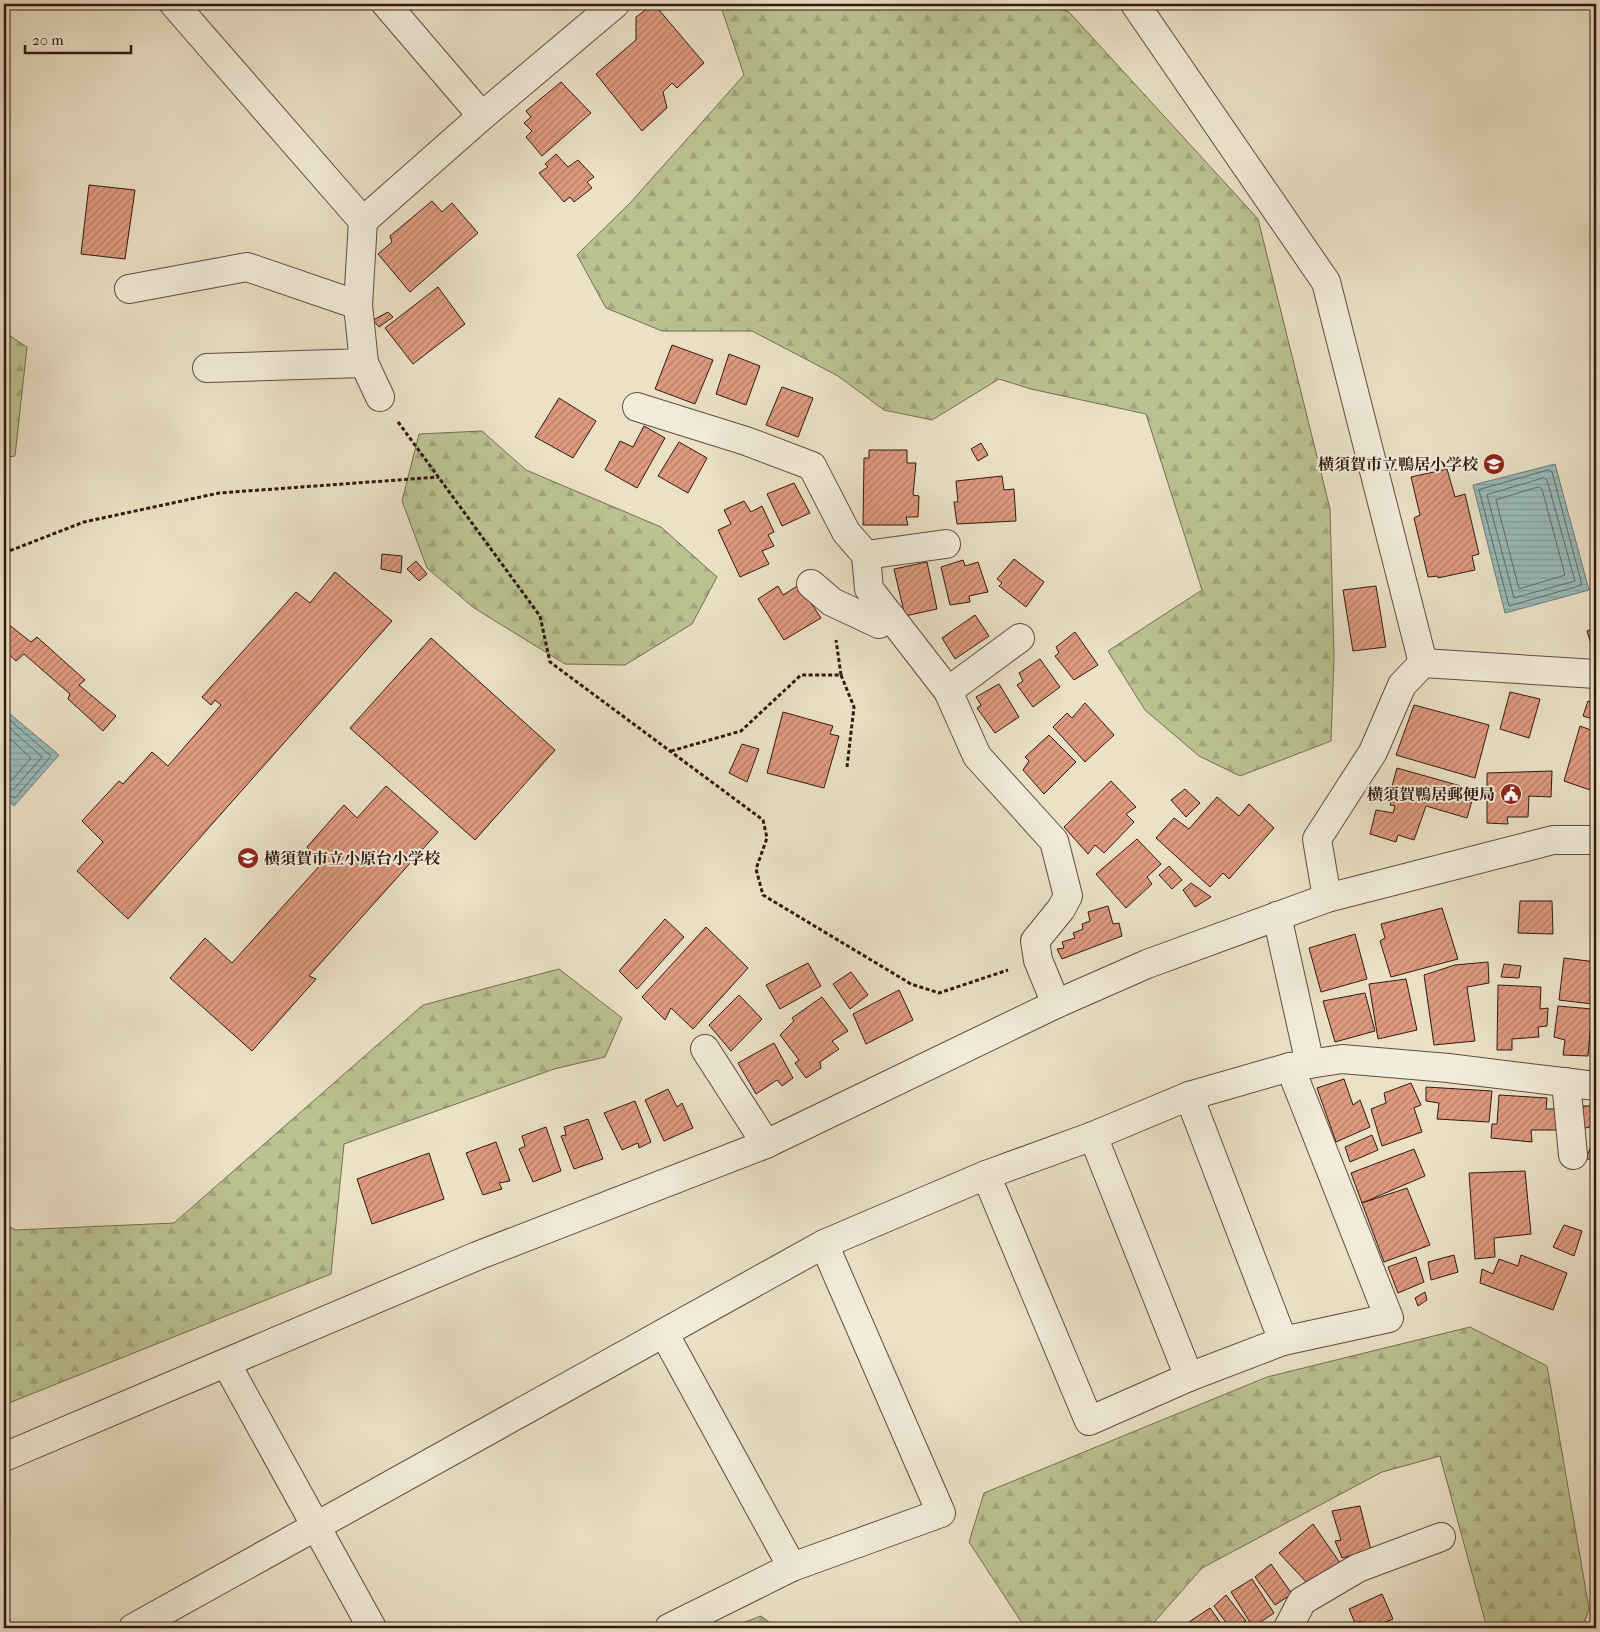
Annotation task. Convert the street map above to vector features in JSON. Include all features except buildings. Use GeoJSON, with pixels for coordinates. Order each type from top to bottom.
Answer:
{"type":"FeatureCollection","features":[{"type":"Feature","properties":{"kind":"street"},"geometry":{"type":"LineString","coordinates":[[174,4],[363,221],[358,305],[364,363],[380,397]]}},
{"type":"Feature","properties":{"kind":"street"},"geometry":{"type":"LineString","coordinates":[[386,4],[482,116]]}},
{"type":"Feature","properties":{"kind":"street"},"geometry":{"type":"LineString","coordinates":[[363,221],[482,116],[615,4]]}},
{"type":"Feature","properties":{"kind":"street"},"geometry":{"type":"LineString","coordinates":[[1135,4],[1326,282],[1423,663]]}},
{"type":"Feature","properties":{"kind":"street"},"geometry":{"type":"LineString","coordinates":[[129,289],[247,267],[358,305]]}},
{"type":"Feature","properties":{"kind":"street"},"geometry":{"type":"LineString","coordinates":[[206,368],[364,363]]}},
{"type":"Feature","properties":{"kind":"street"},"geometry":{"type":"LineString","coordinates":[[637,407],[746,441],[812,466],[846,532],[866,555],[868,589],[948,691],[977,756],[1054,841],[1068,896],[1061,909],[1035,940],[1038,960],[1056,1004]]}},
{"type":"Feature","properties":{"kind":"street"},"geometry":{"type":"LineString","coordinates":[[866,555],[946,544]]}},
{"type":"Feature","properties":{"kind":"street"},"geometry":{"type":"LineString","coordinates":[[811,584],[832,602],[879,624],[891,617]]}},
{"type":"Feature","properties":{"kind":"street"},"geometry":{"type":"LineString","coordinates":[[948,691],[1020,638]]}},
{"type":"Feature","properties":{"kind":"street"},"geometry":{"type":"LineString","coordinates":[[1327,898],[1317,839],[1373,752],[1402,685],[1423,663],[1596,674]]}},
{"type":"Feature","properties":{"kind":"street"},"geometry":{"type":"LineString","coordinates":[[4,1457],[477,1256],[766,1144],[1056,1004],[1147,964],[1327,898],[1553,840],[1596,840]]}},
{"type":"Feature","properties":{"kind":"street"},"geometry":{"type":"LineString","coordinates":[[986,1175],[1089,1421],[1189,1377],[1283,1341],[1389,1318],[1300,1065],[1277,916]]}},
{"type":"Feature","properties":{"kind":"street"},"geometry":{"type":"LineString","coordinates":[[705,1049],[766,1144]]}},
{"type":"Feature","properties":{"kind":"street"},"geometry":{"type":"LineString","coordinates":[[133,1628],[824,1244],[986,1175],[1093,1136],[1189,1096],[1300,1065],[1342,1060],[1448,1068],[1596,1086]]}},
{"type":"Feature","properties":{"kind":"street"},"geometry":{"type":"LineString","coordinates":[[1566,1082],[1573,1154]]}},
{"type":"Feature","properties":{"kind":"street"},"geometry":{"type":"LineString","coordinates":[[1189,1096],[1283,1341]]}},
{"type":"Feature","properties":{"kind":"street"},"geometry":{"type":"LineString","coordinates":[[1093,1136],[1189,1377]]}},
{"type":"Feature","properties":{"kind":"street"},"geometry":{"type":"LineString","coordinates":[[669,1628],[792,1567],[941,1513],[824,1244]]}},
{"type":"Feature","properties":{"kind":"street"},"geometry":{"type":"LineString","coordinates":[[664,1333],[792,1567]]}},
{"type":"Feature","properties":{"kind":"street"},"geometry":{"type":"LineString","coordinates":[[226,1363],[372,1628]]}},
{"type":"Feature","properties":{"kind":"street"},"geometry":{"type":"LineString","coordinates":[[1288,1628],[1302,1601],[1350,1573],[1441,1537]]}},
{"type":"Feature","properties":{"kind":"path"},"geometry":{"type":"LineString","coordinates":[[380,397],[540,616],[550,662],[764,820],[767,838],[756,868],[763,895],[911,984],[939,993],[1038,960]]}},
{"type":"Feature","properties":{"kind":"path"},"geometry":{"type":"LineString","coordinates":[[4,553],[84,522],[219,493],[439,477]]}},
{"type":"Feature","properties":{"kind":"path"},"geometry":{"type":"LineString","coordinates":[[832,602],[841,675],[854,706],[847,767]]}},
{"type":"Feature","properties":{"kind":"path"},"geometry":{"type":"LineString","coordinates":[[670,751],[741,731],[801,675],[841,675]]}},
{"type":"Feature","properties":{"kind":"green space"},"geometry":{"type":"Polygon","coordinates":[[[720,4],[1043,4],[1069,12],[1258,219],[1330,509],[1334,657],[1331,741],[1240,776],[1199,756],[1145,710],[1108,651],[1202,590],[1146,414],[1031,389],[999,379],[932,420],[884,410],[838,376],[752,331],[662,331],[606,308],[577,255],[631,202],[744,75],[720,4]]]}},
{"type":"Feature","properties":{"kind":"green space"},"geometry":{"type":"Polygon","coordinates":[[[4,332],[27,347],[15,456],[4,458],[4,332]]]}},
{"type":"Feature","properties":{"kind":"green space"},"geometry":{"type":"Polygon","coordinates":[[[482,431],[526,470],[661,527],[717,577],[692,624],[625,665],[565,664],[474,608],[427,568],[402,501],[419,434],[482,431]]]}},
{"type":"Feature","properties":{"kind":"green space"},"geometry":{"type":"Polygon","coordinates":[[[559,969],[622,1018],[605,1057],[554,1069],[344,1144],[331,1274],[4,1405],[4,1223],[15,1230],[174,1223],[423,1005],[559,969]]]}},
{"type":"Feature","properties":{"kind":"green space"},"geometry":{"type":"Polygon","coordinates":[[[1470,1327],[1547,1366],[1589,1608],[1583,1628],[1487,1628],[1440,1456],[1382,1472],[1202,1568],[1149,1628],[1023,1628],[1024,1626],[969,1542],[984,1493],[1267,1377],[1470,1327]]]}},
{"type":"Feature","properties":{"kind":"green space"},"geometry":{"type":"Polygon","coordinates":[[[761,1616],[777,1628],[729,1628],[761,1616]]]}},
{"type":"Feature","properties":{"kind":"water"},"geometry":{"type":"Polygon","coordinates":[[[1555,464],[1589,590],[1505,613],[1473,485],[1555,464]]]}},
{"type":"Feature","properties":{"kind":"water"},"geometry":{"type":"Polygon","coordinates":[[[4,709],[59,755],[14,806],[4,797],[4,709]]]}},
{"type":"Feature","properties":{"kind":"place","name":"横須賀市立鴨居小学校"},"geometry":{"type":"Point","coordinates":[1494,464]}},
{"type":"Feature","properties":{"kind":"place","name":"横須賀鴨居郵便局"},"geometry":{"type":"Point","coordinates":[1511,794]}},
{"type":"Feature","properties":{"kind":"place","name":"横須賀市立小原台小学校"},"geometry":{"type":"Point","coordinates":[248,858]}}]}
